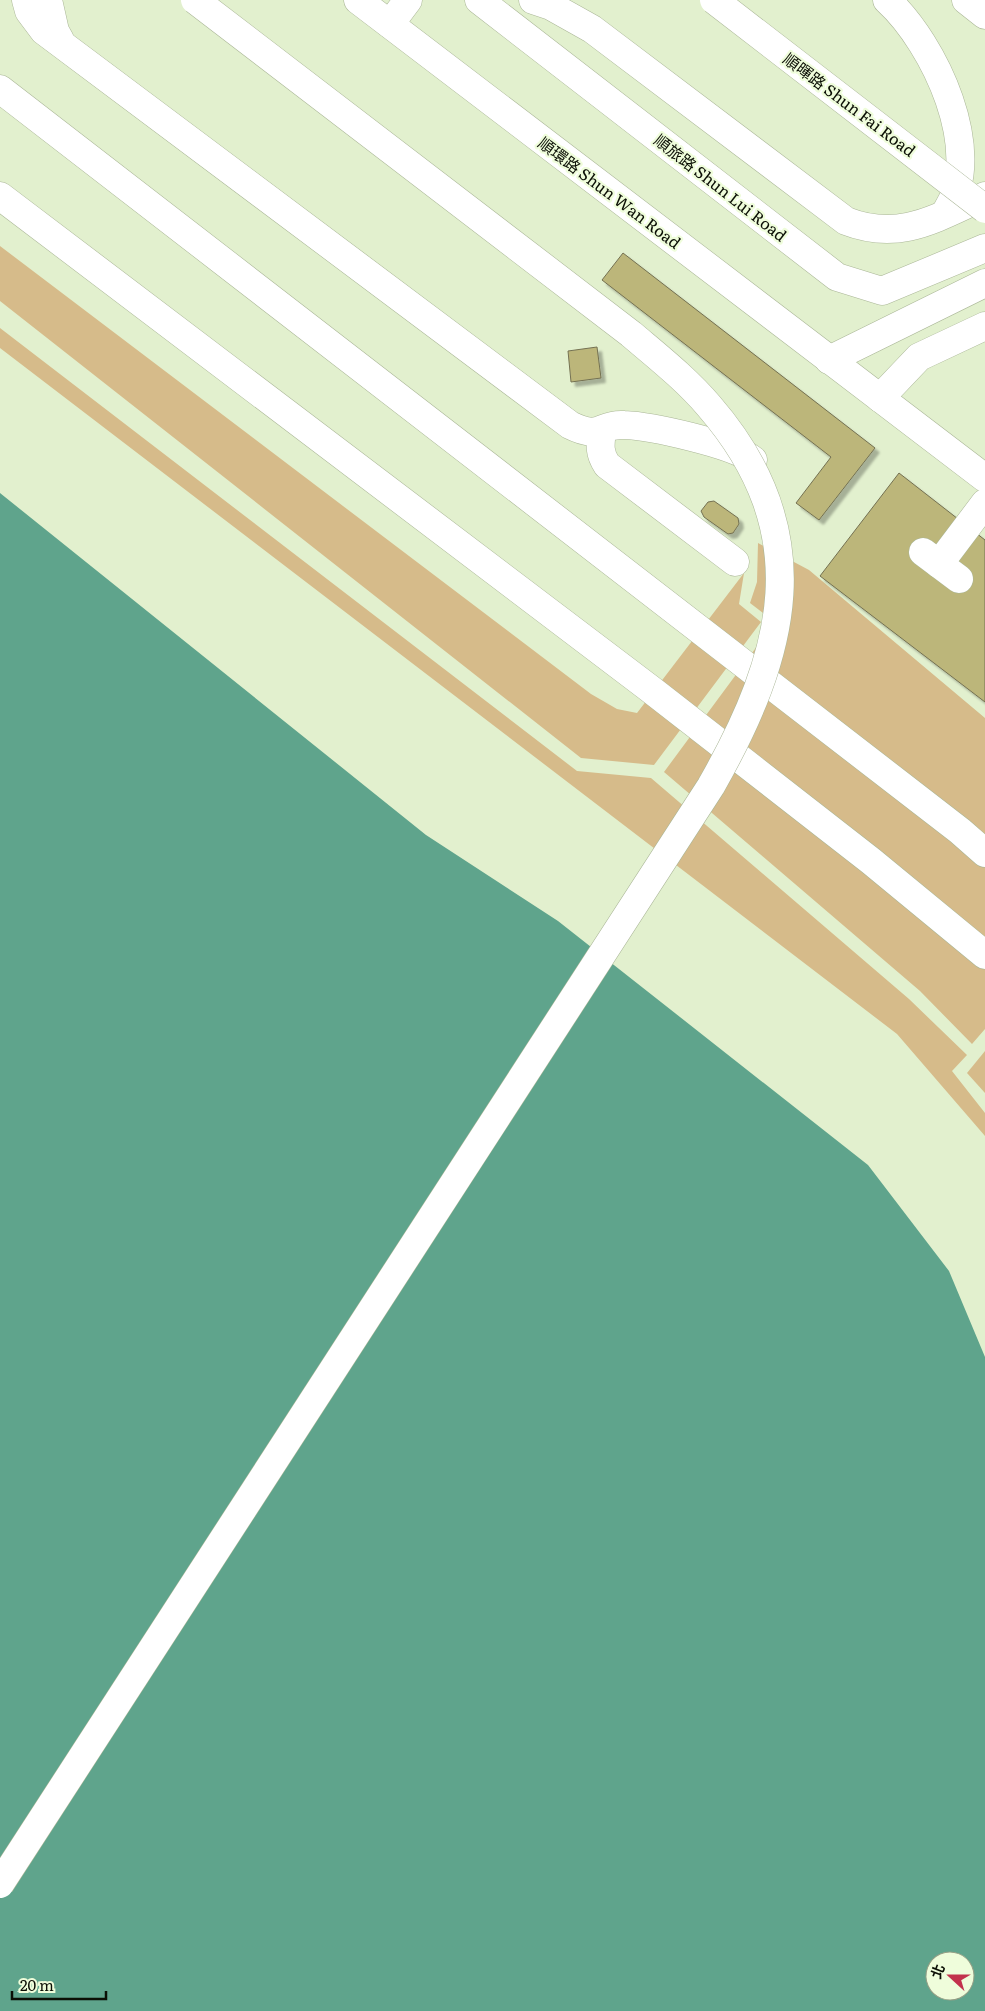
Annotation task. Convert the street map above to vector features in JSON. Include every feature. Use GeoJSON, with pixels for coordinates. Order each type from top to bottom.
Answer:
{"type":"FeatureCollection","features":[{"type":"Feature","properties":{"kind":"main road"},"geometry":{"type":"LineString","coordinates":[[26,0],[29,11],[44,32],[570,425],[583,431],[602,431],[615,425],[634,426],[721,445],[744,453],[768,472]]}},
{"type":"Feature","properties":{"kind":"main road"},"geometry":{"type":"LineString","coordinates":[[48,0],[55,31],[66,48]]}},
{"type":"Feature","properties":{"kind":"main road"},"geometry":{"type":"LineString","coordinates":[[0,1884],[710,786],[734,745],[752,706],[767,667],[776,625],[780,571],[773,523],[763,493],[750,465],[709,406],[674,370],[631,334],[195,0]]}},
{"type":"Feature","properties":{"kind":"main road","name":"順環路 Shun Wan Road"},"geometry":{"type":"LineString","coordinates":[[358,0],[985,478]]}},
{"type":"Feature","properties":{"kind":"main road"},"geometry":{"type":"LineString","coordinates":[[390,24],[408,0]]}},
{"type":"Feature","properties":{"kind":"main road","name":"順旅路 Shun Lui Road"},"geometry":{"type":"LineString","coordinates":[[479,0],[837,276],[882,290],[985,248]]}},
{"type":"Feature","properties":{"kind":"main road"},"geometry":{"type":"LineString","coordinates":[[533,0],[551,6],[592,28],[846,221],[860,226],[887,231],[917,226],[985,196]]}},
{"type":"Feature","properties":{"kind":"main road","name":"順暉路 Shun Fai Road"},"geometry":{"type":"LineString","coordinates":[[714,0],[985,209]]}},
{"type":"Feature","properties":{"kind":"main road"},"geometry":{"type":"LineString","coordinates":[[887,0],[928,48],[946,75],[961,100],[973,132],[975,145],[972,168],[964,192],[952,205],[932,220]]}},
{"type":"Feature","properties":{"kind":"main road"},"geometry":{"type":"LineString","coordinates":[[966,0],[985,15]]}},
{"type":"Feature","properties":{"kind":"main road"},"geometry":{"type":"LineString","coordinates":[[0,89],[960,831],[985,853]]}},
{"type":"Feature","properties":{"kind":"main road"},"geometry":{"type":"LineString","coordinates":[[0,196],[649,688],[871,860],[985,955]]}},
{"type":"Feature","properties":{"kind":"main road"},"geometry":{"type":"LineString","coordinates":[[829,360],[985,283]]}},
{"type":"Feature","properties":{"kind":"main road"},"geometry":{"type":"LineString","coordinates":[[880,398],[919,357],[985,326]]}},
{"type":"Feature","properties":{"kind":"main road"},"geometry":{"type":"LineString","coordinates":[[602,431],[601,456],[607,465],[735,562]]}},
{"type":"Feature","properties":{"kind":"main road"},"geometry":{"type":"LineString","coordinates":[[940,565],[985,503]]}},
{"type":"Feature","properties":{"kind":"shaded area"},"geometry":{"type":"Polygon","coordinates":[[[0,246],[591,694],[617,709],[637,713],[744,573],[739,604],[761,622],[654,765],[581,758],[0,301],[0,246]]]}},
{"type":"Feature","properties":{"kind":"shaded area"},"geometry":{"type":"Polygon","coordinates":[[[0,328],[577,771],[651,778],[909,999],[967,1055],[952,1071],[985,1113],[985,1136],[897,1034],[0,348],[0,328]]]}},
{"type":"Feature","properties":{"kind":"shaded area"},"geometry":{"type":"Polygon","coordinates":[[[0,493],[426,835],[558,921],[868,1165],[949,1271],[985,1357],[985,2011],[0,2011],[0,493]]]}},
{"type":"Feature","properties":{"kind":"shaded area"},"geometry":{"type":"Polygon","coordinates":[[[758,543],[809,570],[985,718],[985,1029],[972,1044],[920,991],[664,772],[775,622],[750,603],[757,582],[758,543]]]}},
{"type":"Feature","properties":{"kind":"shaded area"},"geometry":{"type":"Polygon","coordinates":[[[985,1051],[985,1093],[967,1073],[985,1051]]]}},
{"type":"Feature","properties":{"kind":"building"},"geometry":{"type":"Polygon","coordinates":[[[623,253],[875,448],[819,520],[796,503],[831,457],[602,280],[623,253]]]}},
{"type":"Feature","properties":{"kind":"building"},"geometry":{"type":"Polygon","coordinates":[[[597,347],[601,378],[571,382],[568,351],[597,347]]]}},
{"type":"Feature","properties":{"kind":"building"},"geometry":{"type":"Polygon","coordinates":[[[899,473],[985,540],[985,702],[820,576],[899,473]]]}},
{"type":"Feature","properties":{"kind":"building"},"geometry":{"type":"Polygon","coordinates":[[[714,501],[738,518],[739,524],[733,533],[728,534],[704,517],[701,511],[708,502],[714,501]]]}}]}
